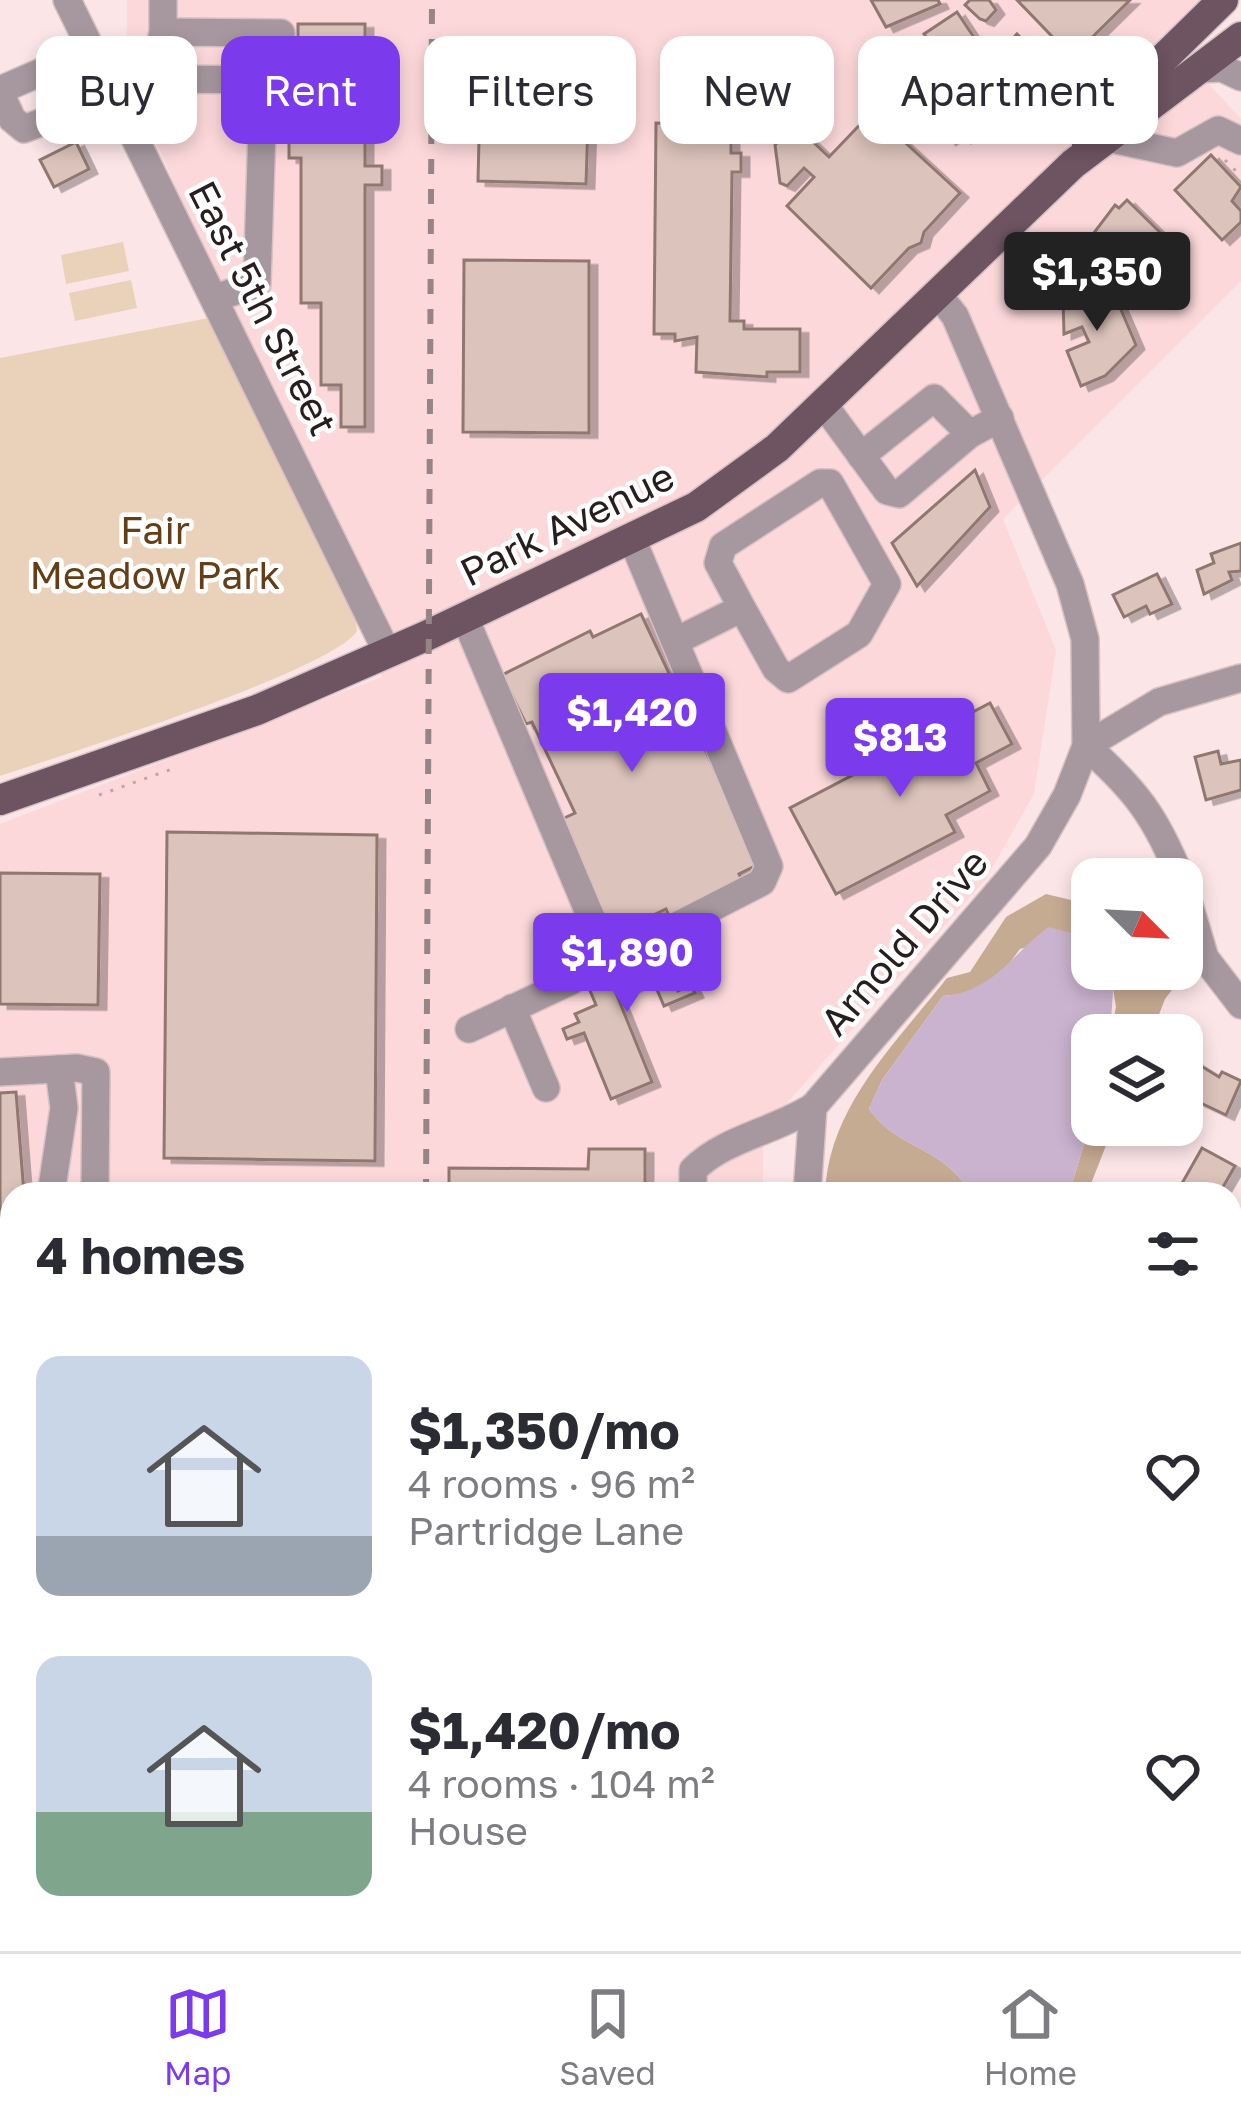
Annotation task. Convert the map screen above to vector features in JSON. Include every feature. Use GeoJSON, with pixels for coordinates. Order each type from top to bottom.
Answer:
{"type":"FeatureCollection","features":[{"type":"Feature","properties":{"kind":"main road"},"geometry":{"type":"LineString","coordinates":[[1185,35],[1202,0]]}},
{"type":"Feature","properties":{"kind":"main road","name":"Park Avenue"},"geometry":{"type":"LineString","coordinates":[[1073,164],[1116,105],[1223,0]]}},
{"type":"Feature","properties":{"kind":"main road"},"geometry":{"type":"LineString","coordinates":[[1158,83],[1241,9]]}},
{"type":"Feature","properties":{"kind":"main road","name":"Park Avenue"},"geometry":{"type":"LineString","coordinates":[[1158,100],[1241,37]]}},
{"type":"Feature","properties":{"kind":"main road","name":"Park Avenue"},"geometry":{"type":"LineString","coordinates":[[0,800],[257,710],[632,539],[719,490],[824,405],[1099,144]]}},
{"type":"Feature","properties":{"kind":"street","name":"East 5th Street"},"geometry":{"type":"LineString","coordinates":[[67,0],[85,36]]}},
{"type":"Feature","properties":{"kind":"street"},"geometry":{"type":"LineString","coordinates":[[162,36],[163,0]]}},
{"type":"Feature","properties":{"kind":"street"},"geometry":{"type":"LineString","coordinates":[[163,32],[281,33],[283,80],[197,80]]}},
{"type":"Feature","properties":{"kind":"street"},"geometry":{"type":"LineString","coordinates":[[1199,70],[1222,68],[1241,77]]}},
{"type":"Feature","properties":{"kind":"street"},"geometry":{"type":"LineString","coordinates":[[36,75],[0,91],[12,119],[24,129],[36,124]]}},
{"type":"Feature","properties":{"kind":"street"},"geometry":{"type":"LineString","coordinates":[[1129,144],[1166,154],[1218,130],[1241,141]]}},
{"type":"Feature","properties":{"kind":"street","name":"East 5th Street"},"geometry":{"type":"LineString","coordinates":[[137,144],[387,652]]}},
{"type":"Feature","properties":{"kind":"street"},"geometry":{"type":"LineString","coordinates":[[214,298],[257,284],[261,144]]}},
{"type":"Feature","properties":{"kind":"street"},"geometry":{"type":"LineString","coordinates":[[940,297],[956,316],[1070,584],[1085,639],[1086,746],[1133,787],[1154,815],[1173,858]]}},
{"type":"Feature","properties":{"kind":"street"},"geometry":{"type":"LineString","coordinates":[[861,456],[934,398],[970,434]]}},
{"type":"Feature","properties":{"kind":"street"},"geometry":{"type":"LineString","coordinates":[[824,405],[886,491],[899,494],[970,434],[1000,418]]}},
{"type":"Feature","properties":{"kind":"street"},"geometry":{"type":"LineString","coordinates":[[830,483],[887,584],[859,634],[788,680],[776,669],[742,608],[718,555],[743,533],[820,484],[830,483]]}},
{"type":"Feature","properties":{"kind":"street"},"geometry":{"type":"LineString","coordinates":[[719,490],[743,533]]}},
{"type":"Feature","properties":{"kind":"street"},"geometry":{"type":"LineString","coordinates":[[464,619],[606,953],[614,955],[767,874],[632,539]]}},
{"type":"Feature","properties":{"kind":"street"},"geometry":{"type":"LineString","coordinates":[[676,641],[742,608]]}},
{"type":"Feature","properties":{"kind":"street"},"geometry":{"type":"LineString","coordinates":[[1086,746],[1159,702],[1241,678]]}},
{"type":"Feature","properties":{"kind":"street","name":"Arnold Drive"},"geometry":{"type":"LineString","coordinates":[[812,1107],[1038,846],[1067,795],[1086,746]]}},
{"type":"Feature","properties":{"kind":"street"},"geometry":{"type":"LineString","coordinates":[[469,1029],[572,981],[562,944],[596,929]]}},
{"type":"Feature","properties":{"kind":"street"},"geometry":{"type":"LineString","coordinates":[[1203,954],[1241,1005]]}},
{"type":"Feature","properties":{"kind":"street"},"geometry":{"type":"LineString","coordinates":[[512,1008],[546,1088]]}},
{"type":"Feature","properties":{"kind":"street"},"geometry":{"type":"LineString","coordinates":[[53,1182],[64,1108],[59,1069]]}},
{"type":"Feature","properties":{"kind":"street"},"geometry":{"type":"LineString","coordinates":[[0,1072],[96,1072],[95,1182]]}},
{"type":"Feature","properties":{"kind":"street"},"geometry":{"type":"LineString","coordinates":[[693,1182],[693,1170],[708,1155],[778,1128],[812,1107]]}},
{"type":"Feature","properties":{"kind":"street"},"geometry":{"type":"LineString","coordinates":[[808,1182],[812,1107]]}},
{"type":"Feature","properties":{"kind":"path"},"geometry":{"type":"LineString","coordinates":[[99,795],[175,768]]}},
{"type":"Feature","properties":{"kind":"shaded area"},"geometry":{"type":"Polygon","coordinates":[[[127,0],[1208,0],[1169,41],[1241,119],[1241,281],[1003,519],[1056,650],[1034,794],[986,879],[763,1130],[763,1182],[0,1182],[0,824],[382,677],[157,144],[197,144],[197,36],[126,36],[127,0]]]}},
{"type":"Feature","properties":{"kind":"shaded area"},"geometry":{"type":"Polygon","coordinates":[[[1046,894],[1071,900],[1071,935],[1020,949],[999,977],[970,993],[943,996],[882,1080],[869,1109],[881,1123],[947,1166],[963,1182],[826,1182],[838,1133],[868,1078],[947,978],[970,972],[1006,917],[1046,894]]]}},
{"type":"Feature","properties":{"kind":"shaded area"},"geometry":{"type":"Polygon","coordinates":[[[1048,927],[1071,933],[1071,990],[1113,990],[1111,1014],[1071,1014],[1071,1146],[1083,1146],[1073,1182],[963,1182],[947,1166],[881,1123],[869,1109],[882,1080],[943,996],[989,980],[1048,927]]]}},
{"type":"Feature","properties":{"kind":"shaded area"},"geometry":{"type":"Polygon","coordinates":[[[1113,990],[1172,990],[1159,1014],[1114,1014],[1113,990]]]}},
{"type":"Feature","properties":{"kind":"shaded area"},"geometry":{"type":"Polygon","coordinates":[[[1083,1146],[1106,1146],[1092,1182],[1073,1182],[1083,1146]]]}},
{"type":"Feature","properties":{"kind":"green space"},"geometry":{"type":"Polygon","coordinates":[[[123,242],[129,271],[66,284],[61,255],[123,242]]]}},
{"type":"Feature","properties":{"kind":"green space"},"geometry":{"type":"Polygon","coordinates":[[[131,280],[137,308],[75,321],[69,293],[131,280]]]}},
{"type":"Feature","properties":{"kind":"green space","name":"Fair Meadow Park"},"geometry":{"type":"Polygon","coordinates":[[[209,318],[354,611],[357,631],[337,648],[249,689],[0,776],[0,358],[209,318]]]}},
{"type":"Feature","properties":{"kind":"building"},"geometry":{"type":"Polygon","coordinates":[[[871,0],[938,0],[940,4],[886,27],[871,0]]]}},
{"type":"Feature","properties":{"kind":"building"},"geometry":{"type":"Polygon","coordinates":[[[970,0],[989,0],[996,10],[986,21],[980,19],[965,5],[970,0]]]}},
{"type":"Feature","properties":{"kind":"building"},"geometry":{"type":"Polygon","coordinates":[[[1017,0],[1130,0],[1093,36],[1052,36],[1017,0]]]}},
{"type":"Feature","properties":{"kind":"building"},"geometry":{"type":"Polygon","coordinates":[[[957,12],[973,36],[925,36],[957,12]]]}},
{"type":"Feature","properties":{"kind":"building"},"geometry":{"type":"Polygon","coordinates":[[[298,24],[365,24],[365,36],[298,36],[298,24]]]}},
{"type":"Feature","properties":{"kind":"building"},"geometry":{"type":"Polygon","coordinates":[[[656,123],[660,123],[660,144],[731,144],[731,153],[741,153],[741,172],[732,172],[730,321],[744,321],[744,329],[800,329],[800,372],[767,372],[767,377],[696,372],[697,337],[675,341],[675,334],[654,334],[656,123]]]}},
{"type":"Feature","properties":{"kind":"building"},"geometry":{"type":"Polygon","coordinates":[[[858,127],[858,144],[907,144],[960,193],[924,232],[921,243],[909,248],[871,288],[787,206],[814,177],[804,168],[787,186],[780,183],[775,145],[815,144],[829,157],[858,127]]]}},
{"type":"Feature","properties":{"kind":"building"},"geometry":{"type":"Polygon","coordinates":[[[77,144],[89,169],[54,187],[40,160],[77,144]]]}},
{"type":"Feature","properties":{"kind":"building"},"geometry":{"type":"Polygon","coordinates":[[[289,144],[365,144],[365,166],[382,166],[382,185],[365,185],[365,427],[341,427],[341,385],[321,385],[321,303],[301,303],[301,158],[289,158],[289,144]]]}},
{"type":"Feature","properties":{"kind":"building"},"geometry":{"type":"Polygon","coordinates":[[[479,144],[587,144],[586,184],[478,181],[479,144]]]}},
{"type":"Feature","properties":{"kind":"building"},"geometry":{"type":"Polygon","coordinates":[[[1211,155],[1241,187],[1232,201],[1241,211],[1241,222],[1222,240],[1175,190],[1211,155]]]}},
{"type":"Feature","properties":{"kind":"building"},"geometry":{"type":"Polygon","coordinates":[[[1127,200],[1175,247],[1165,257],[1170,262],[1154,278],[1149,273],[1141,281],[1093,234],[1115,205],[1119,208],[1127,200]]]}},
{"type":"Feature","properties":{"kind":"building"},"geometry":{"type":"Polygon","coordinates":[[[464,260],[589,261],[589,433],[463,432],[464,260]]]}},
{"type":"Feature","properties":{"kind":"building"},"geometry":{"type":"Polygon","coordinates":[[[1101,284],[1111,309],[1119,305],[1136,345],[1105,376],[1081,386],[1067,351],[1089,342],[1082,327],[1064,334],[1063,301],[1101,284]]]}},
{"type":"Feature","properties":{"kind":"building"},"geometry":{"type":"Polygon","coordinates":[[[975,470],[990,507],[917,586],[892,543],[975,470]]]}},
{"type":"Feature","properties":{"kind":"building"},"geometry":{"type":"Polygon","coordinates":[[[1241,543],[1241,571],[1229,572],[1232,580],[1204,594],[1197,570],[1214,563],[1211,554],[1241,543]]]}},
{"type":"Feature","properties":{"kind":"building"},"geometry":{"type":"Polygon","coordinates":[[[1157,574],[1172,604],[1150,614],[1146,606],[1124,617],[1113,595],[1157,574]]]}},
{"type":"Feature","properties":{"kind":"building"},"geometry":{"type":"Polygon","coordinates":[[[641,614],[759,864],[739,874],[742,880],[670,918],[666,909],[613,934],[560,820],[575,813],[532,722],[526,724],[502,675],[590,631],[593,637],[641,614]]]}},
{"type":"Feature","properties":{"kind":"building"},"geometry":{"type":"Polygon","coordinates":[[[990,703],[1012,744],[976,763],[990,791],[946,815],[955,832],[836,894],[790,808],[990,703]]]}},
{"type":"Feature","properties":{"kind":"building"},"geometry":{"type":"Polygon","coordinates":[[[1218,751],[1221,764],[1241,760],[1241,790],[1206,800],[1195,757],[1218,751]]]}},
{"type":"Feature","properties":{"kind":"building"},"geometry":{"type":"Polygon","coordinates":[[[167,832],[377,835],[375,1161],[164,1158],[167,832]]]}},
{"type":"Feature","properties":{"kind":"building"},"geometry":{"type":"Polygon","coordinates":[[[0,873],[100,874],[98,1005],[0,1004],[0,873]]]}},
{"type":"Feature","properties":{"kind":"building"},"geometry":{"type":"Polygon","coordinates":[[[692,935],[700,954],[668,967],[678,991],[691,985],[695,993],[664,1006],[652,978],[616,993],[652,1082],[611,1099],[584,1033],[567,1039],[563,1029],[579,1022],[575,1014],[596,1005],[586,981],[692,935]]]}},
{"type":"Feature","properties":{"kind":"building"},"geometry":{"type":"Polygon","coordinates":[[[1203,1067],[1219,1077],[1222,1072],[1241,1081],[1226,1115],[1203,1104],[1203,1067]]]}},
{"type":"Feature","properties":{"kind":"building"},"geometry":{"type":"Polygon","coordinates":[[[16,1092],[23,1182],[0,1182],[0,1093],[16,1092]]]}},
{"type":"Feature","properties":{"kind":"building"},"geometry":{"type":"Polygon","coordinates":[[[1202,1148],[1235,1166],[1226,1182],[1183,1182],[1202,1148]]]}},
{"type":"Feature","properties":{"kind":"building"},"geometry":{"type":"Polygon","coordinates":[[[589,1149],[645,1149],[645,1182],[449,1182],[449,1168],[588,1169],[589,1149]]]}},
{"type":"Feature","properties":{"kind":"railway"},"geometry":{"type":"LineString","coordinates":[[426,1182],[432,0]]}}]}
